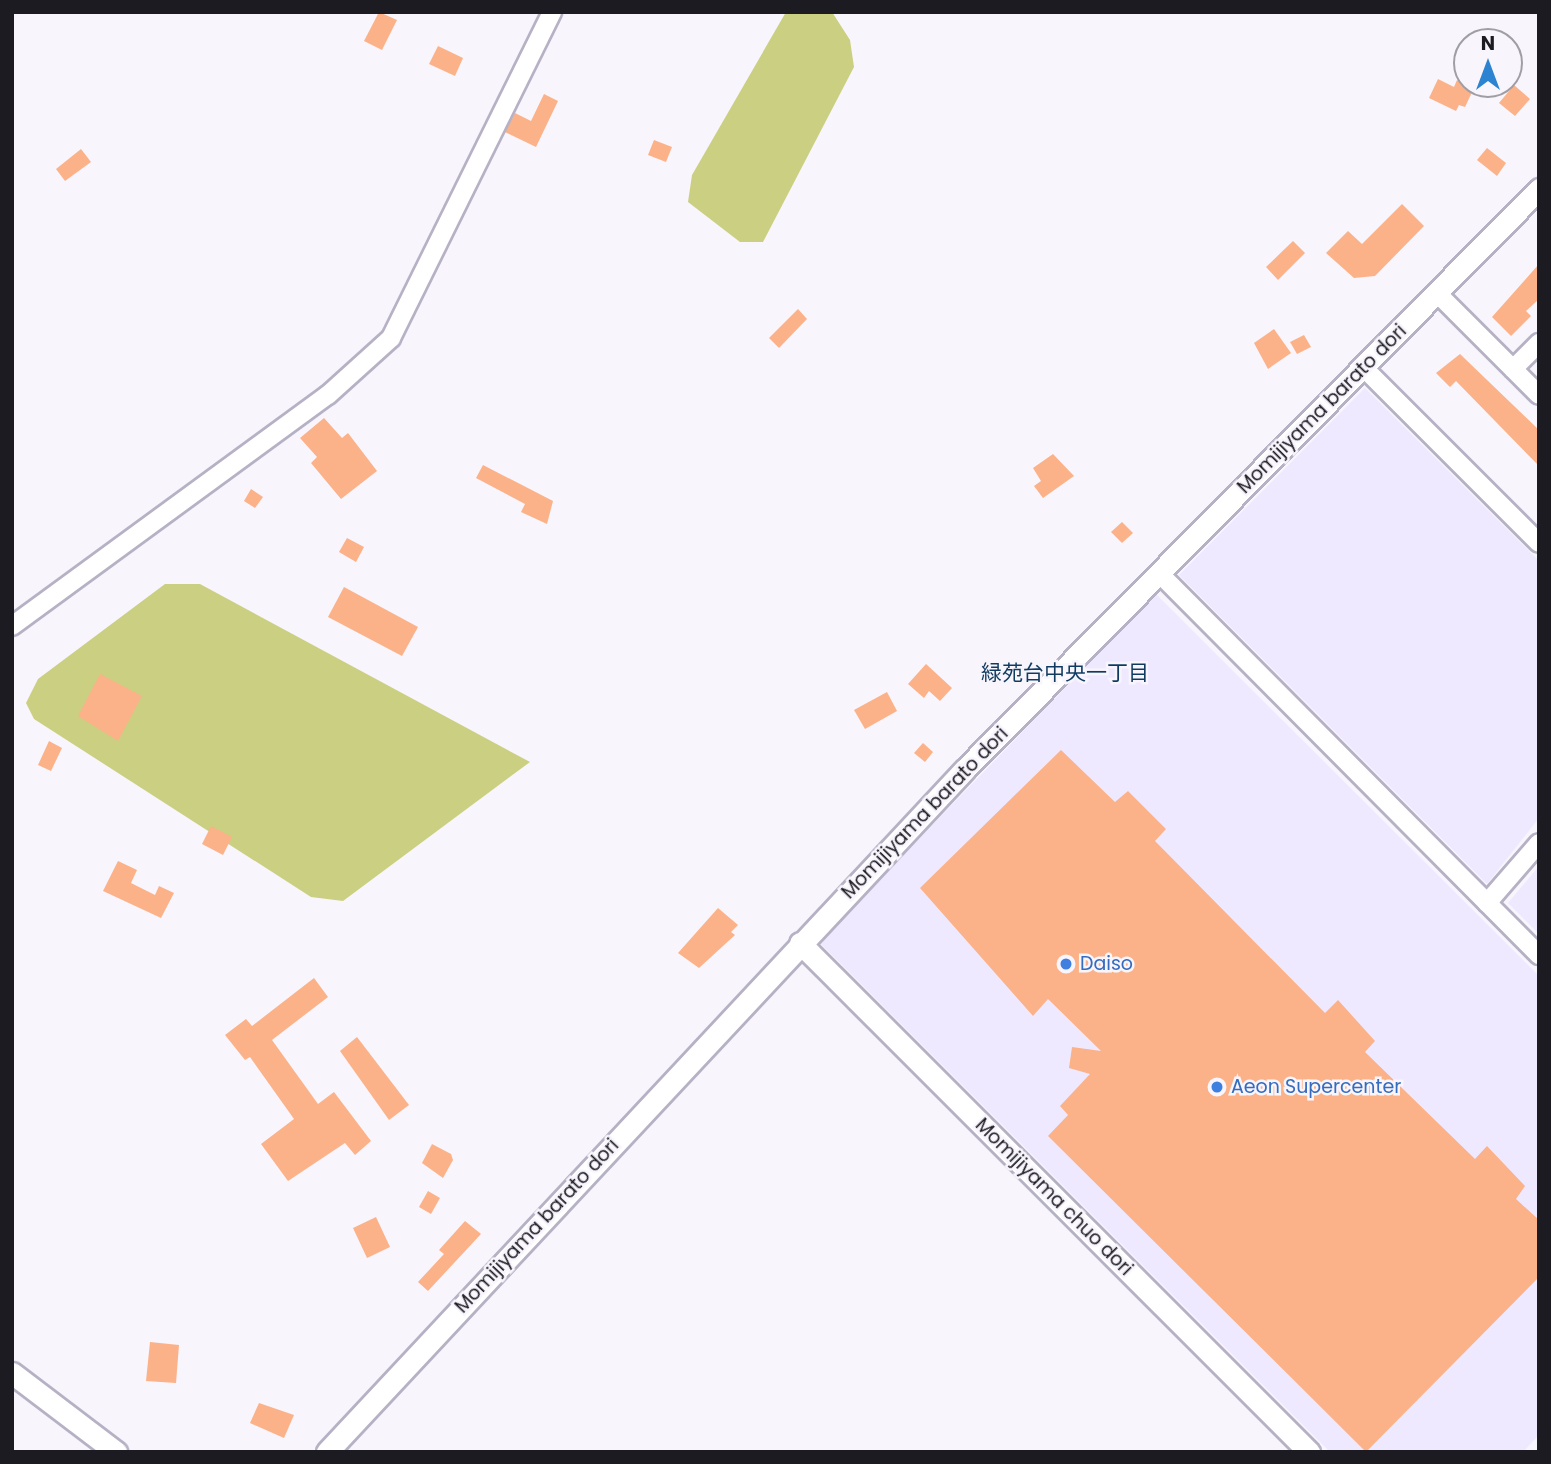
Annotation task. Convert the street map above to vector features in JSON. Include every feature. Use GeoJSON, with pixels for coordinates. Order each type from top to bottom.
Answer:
{"type":"FeatureCollection","features":[{"type":"Feature","properties":{"kind":"street"},"geometry":{"type":"LineString","coordinates":[[12,626],[328,395],[391,338],[552,12]]}},
{"type":"Feature","properties":{"kind":"street","name":"Momijiyama barato dori"},"geometry":{"type":"LineString","coordinates":[[327,1452],[800,943],[1158,573],[1439,295],[1539,189]]}},
{"type":"Feature","properties":{"kind":"street"},"geometry":{"type":"LineString","coordinates":[[1439,295],[1539,395]]}},
{"type":"Feature","properties":{"kind":"street"},"geometry":{"type":"LineString","coordinates":[[1513,369],[1539,343]]}},
{"type":"Feature","properties":{"kind":"street"},"geometry":{"type":"LineString","coordinates":[[1364,368],[1539,543]]}},
{"type":"Feature","properties":{"kind":"street"},"geometry":{"type":"LineString","coordinates":[[1158,573],[1539,955]]}},
{"type":"Feature","properties":{"kind":"street"},"geometry":{"type":"LineString","coordinates":[[1487,903],[1539,843]]}},
{"type":"Feature","properties":{"kind":"street","name":"Momijiyama chuo dori"},"geometry":{"type":"LineString","coordinates":[[800,943],[1309,1452]]}},
{"type":"Feature","properties":{"kind":"street"},"geometry":{"type":"LineString","coordinates":[[12,1373],[116,1452]]}},
{"type":"Feature","properties":{"kind":"shaded area"},"geometry":{"type":"Polygon","coordinates":[[[1365,388],[1539,561],[1539,818],[1487,884],[1179,575],[1365,388]]]}},
{"type":"Feature","properties":{"kind":"shaded area"},"geometry":{"type":"Polygon","coordinates":[[[1156,594],[1539,976],[1539,1435],[1523,1452],[1330,1452],[819,942],[1156,594]]]}},
{"type":"Feature","properties":{"kind":"shaded area"},"geometry":{"type":"Polygon","coordinates":[[[1539,866],[1539,934],[1508,903],[1539,866]]]}},
{"type":"Feature","properties":{"kind":"green space"},"geometry":{"type":"Polygon","coordinates":[[[786,12],[832,12],[850,40],[854,67],[763,242],[740,242],[688,202],[692,175],[786,12]]]}},
{"type":"Feature","properties":{"kind":"green space"},"geometry":{"type":"Polygon","coordinates":[[[165,584],[200,584],[530,762],[343,901],[311,897],[34,719],[26,703],[38,679],[165,584]]]}},
{"type":"Feature","properties":{"kind":"building"},"geometry":{"type":"Polygon","coordinates":[[[379,12],[397,20],[382,50],[364,41],[379,12]]]}},
{"type":"Feature","properties":{"kind":"building"},"geometry":{"type":"Polygon","coordinates":[[[438,46],[463,58],[455,76],[429,64],[438,46]]]}},
{"type":"Feature","properties":{"kind":"building"},"geometry":{"type":"Polygon","coordinates":[[[1438,79],[1453,86],[1453,98],[1469,98],[1465,107],[1459,105],[1456,111],[1429,98],[1438,79]]]}},
{"type":"Feature","properties":{"kind":"building"},"geometry":{"type":"Polygon","coordinates":[[[1523,93],[1530,99],[1515,116],[1499,103],[1503,98],[1523,98],[1523,93]]]}},
{"type":"Feature","properties":{"kind":"building"},"geometry":{"type":"Polygon","coordinates":[[[544,94],[558,101],[536,147],[505,132],[515,113],[531,121],[544,94]]]}},
{"type":"Feature","properties":{"kind":"building"},"geometry":{"type":"Polygon","coordinates":[[[654,140],[672,147],[666,162],[648,155],[654,140]]]}},
{"type":"Feature","properties":{"kind":"building"},"geometry":{"type":"Polygon","coordinates":[[[1487,148],[1506,163],[1497,176],[1477,160],[1487,148]]]}},
{"type":"Feature","properties":{"kind":"building"},"geometry":{"type":"Polygon","coordinates":[[[81,149],[91,162],[65,181],[56,169],[81,149]]]}},
{"type":"Feature","properties":{"kind":"building"},"geometry":{"type":"Polygon","coordinates":[[[1402,204],[1424,226],[1375,276],[1354,278],[1326,253],[1348,231],[1362,244],[1402,204]]]}},
{"type":"Feature","properties":{"kind":"building"},"geometry":{"type":"Polygon","coordinates":[[[1293,241],[1305,253],[1278,280],[1266,267],[1293,241]]]}},
{"type":"Feature","properties":{"kind":"building"},"geometry":{"type":"Polygon","coordinates":[[[1539,264],[1539,299],[1526,311],[1531,316],[1511,336],[1492,317],[1539,264]]]}},
{"type":"Feature","properties":{"kind":"building"},"geometry":{"type":"Polygon","coordinates":[[[798,309],[807,319],[779,348],[769,338],[798,309]]]}},
{"type":"Feature","properties":{"kind":"building"},"geometry":{"type":"Polygon","coordinates":[[[1274,329],[1291,353],[1268,369],[1254,343],[1274,329]]]}},
{"type":"Feature","properties":{"kind":"building"},"geometry":{"type":"Polygon","coordinates":[[[1304,335],[1311,347],[1297,354],[1290,342],[1304,335]]]}},
{"type":"Feature","properties":{"kind":"building"},"geometry":{"type":"Polygon","coordinates":[[[1460,354],[1539,430],[1539,466],[1456,381],[1450,387],[1436,373],[1460,354]]]}},
{"type":"Feature","properties":{"kind":"building"},"geometry":{"type":"Polygon","coordinates":[[[324,418],[342,438],[348,433],[377,471],[341,499],[311,463],[317,457],[300,438],[324,418]]]}},
{"type":"Feature","properties":{"kind":"building"},"geometry":{"type":"Polygon","coordinates":[[[1053,454],[1074,476],[1043,498],[1034,486],[1041,481],[1033,468],[1053,454]]]}},
{"type":"Feature","properties":{"kind":"building"},"geometry":{"type":"Polygon","coordinates":[[[483,465],[553,501],[547,524],[521,512],[525,504],[476,478],[483,465]]]}},
{"type":"Feature","properties":{"kind":"building"},"geometry":{"type":"Polygon","coordinates":[[[251,489],[263,497],[255,508],[244,501],[251,489]]]}},
{"type":"Feature","properties":{"kind":"building"},"geometry":{"type":"Polygon","coordinates":[[[1122,522],[1133,533],[1122,543],[1111,532],[1122,522]]]}},
{"type":"Feature","properties":{"kind":"building"},"geometry":{"type":"Polygon","coordinates":[[[347,538],[364,547],[356,562],[339,552],[347,538]]]}},
{"type":"Feature","properties":{"kind":"building"},"geometry":{"type":"Polygon","coordinates":[[[344,587],[418,627],[402,656],[328,617],[344,587]]]}},
{"type":"Feature","properties":{"kind":"building"},"geometry":{"type":"Polygon","coordinates":[[[926,664],[952,688],[940,701],[929,691],[924,698],[908,684],[926,664]]]}},
{"type":"Feature","properties":{"kind":"building"},"geometry":{"type":"Polygon","coordinates":[[[100,674],[142,696],[118,741],[78,716],[100,674]]]}},
{"type":"Feature","properties":{"kind":"building"},"geometry":{"type":"Polygon","coordinates":[[[887,692],[897,711],[865,729],[854,710],[887,692]]]}},
{"type":"Feature","properties":{"kind":"building"},"geometry":{"type":"Polygon","coordinates":[[[49,741],[62,748],[51,771],[38,765],[49,741]]]}},
{"type":"Feature","properties":{"kind":"building"},"geometry":{"type":"Polygon","coordinates":[[[923,743],[933,752],[925,762],[914,753],[923,743]]]}},
{"type":"Feature","properties":{"kind":"building"},"geometry":{"type":"Polygon","coordinates":[[[1061,750],[1115,802],[1128,791],[1166,829],[1155,841],[1325,1013],[1338,1000],[1375,1041],[1365,1052],[1475,1159],[1487,1146],[1525,1186],[1516,1199],[1539,1220],[1539,1277],[1366,1452],[1048,1136],[1068,1115],[1060,1106],[1090,1074],[1069,1068],[1072,1047],[1101,1051],[1048,999],[1033,1016],[920,888],[1061,750]]]}},
{"type":"Feature","properties":{"kind":"building"},"geometry":{"type":"Polygon","coordinates":[[[211,826],[232,837],[223,855],[202,844],[211,826]]]}},
{"type":"Feature","properties":{"kind":"building"},"geometry":{"type":"Polygon","coordinates":[[[118,861],[137,870],[131,883],[155,895],[159,886],[174,893],[161,918],[103,891],[118,861]]]}},
{"type":"Feature","properties":{"kind":"building"},"geometry":{"type":"Polygon","coordinates":[[[718,908],[738,925],[731,932],[735,935],[699,968],[678,953],[718,908]]]}},
{"type":"Feature","properties":{"kind":"building"},"geometry":{"type":"Polygon","coordinates":[[[314,978],[328,997],[272,1040],[318,1104],[334,1092],[371,1141],[355,1155],[345,1143],[288,1181],[261,1144],[294,1119],[250,1057],[245,1060],[225,1035],[246,1019],[252,1026],[314,978]]]}},
{"type":"Feature","properties":{"kind":"building"},"geometry":{"type":"Polygon","coordinates":[[[357,1037],[409,1105],[389,1120],[340,1051],[357,1037]]]}},
{"type":"Feature","properties":{"kind":"building"},"geometry":{"type":"Polygon","coordinates":[[[432,1144],[451,1154],[453,1160],[443,1178],[422,1163],[432,1144]]]}},
{"type":"Feature","properties":{"kind":"building"},"geometry":{"type":"Polygon","coordinates":[[[428,1191],[440,1198],[431,1214],[419,1207],[428,1191]]]}},
{"type":"Feature","properties":{"kind":"building"},"geometry":{"type":"Polygon","coordinates":[[[376,1217],[390,1247],[367,1258],[353,1228],[376,1217]]]}},
{"type":"Feature","properties":{"kind":"building"},"geometry":{"type":"Polygon","coordinates":[[[465,1221],[481,1234],[428,1291],[418,1282],[444,1254],[439,1250],[465,1221]]]}},
{"type":"Feature","properties":{"kind":"building"},"geometry":{"type":"Polygon","coordinates":[[[150,1342],[179,1345],[176,1383],[146,1381],[150,1342]]]}},
{"type":"Feature","properties":{"kind":"building"},"geometry":{"type":"Polygon","coordinates":[[[259,1403],[294,1415],[284,1438],[250,1423],[259,1403]]]}},
{"type":"Feature","properties":{"kind":"place","name":"Daiso"},"geometry":{"type":"Point","coordinates":[1066,964]}},
{"type":"Feature","properties":{"kind":"place","name":"Aeon Supercenter"},"geometry":{"type":"Point","coordinates":[1217,1087]}},
{"type":"Feature","properties":{"kind":"district","name":"緑苑台中央一丁目"},"geometry":{"type":"Point","coordinates":[1065,673]}}]}
